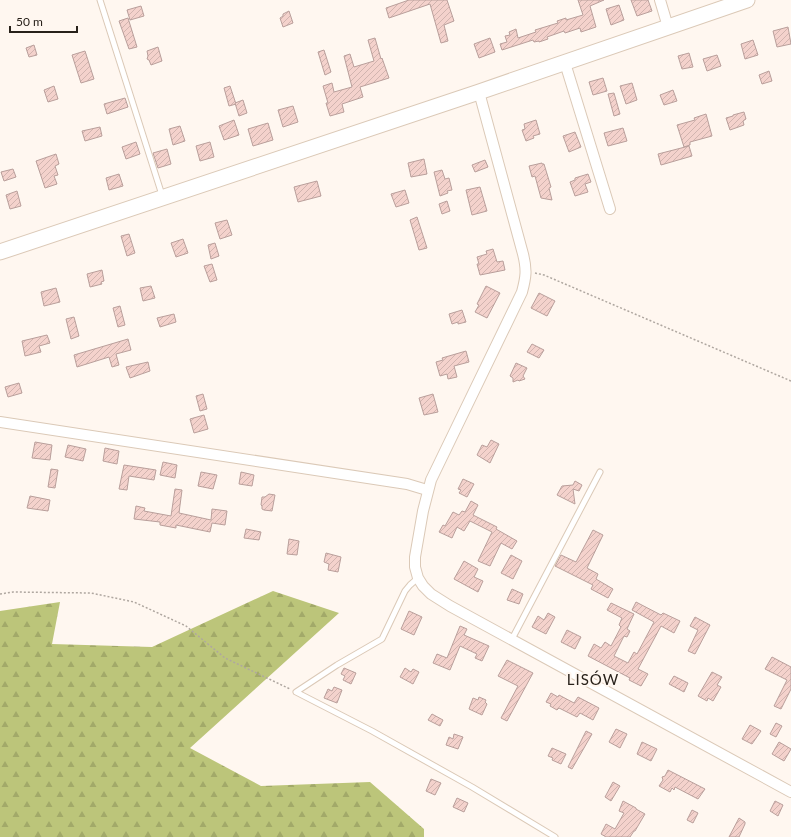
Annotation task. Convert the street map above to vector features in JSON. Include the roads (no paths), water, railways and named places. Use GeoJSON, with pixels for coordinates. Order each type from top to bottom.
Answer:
{"type":"FeatureCollection","features":[{"type":"Feature","properties":{"kind":"street"},"geometry":{"type":"LineString","coordinates":[[660,0],[668,27]]}},
{"type":"Feature","properties":{"kind":"street"},"geometry":{"type":"LineString","coordinates":[[0,252],[565,63],[747,0]]}},
{"type":"Feature","properties":{"kind":"street"},"geometry":{"type":"LineString","coordinates":[[565,63],[610,209]]}},
{"type":"Feature","properties":{"kind":"street"},"geometry":{"type":"LineString","coordinates":[[479,92],[523,254],[526,272],[522,292],[436,468],[427,490],[415,557],[415,566],[418,578],[431,594],[791,792]]}},
{"type":"Feature","properties":{"kind":"street"},"geometry":{"type":"LineString","coordinates":[[0,422],[407,484],[427,490]]}},
{"type":"Feature","properties":{"kind":"lane"},"geometry":{"type":"LineString","coordinates":[[100,0],[163,198]]}},
{"type":"Feature","properties":{"kind":"lane"},"geometry":{"type":"LineString","coordinates":[[512,639],[600,472]]}},
{"type":"Feature","properties":{"kind":"lane"},"geometry":{"type":"LineString","coordinates":[[418,578],[405,591],[382,639],[337,665],[296,692],[372,731],[555,837]]}},
{"type":"Feature","properties":{"kind":"district","name":"LISÓW"},"geometry":{"type":"Point","coordinates":[593,680]}}]}
